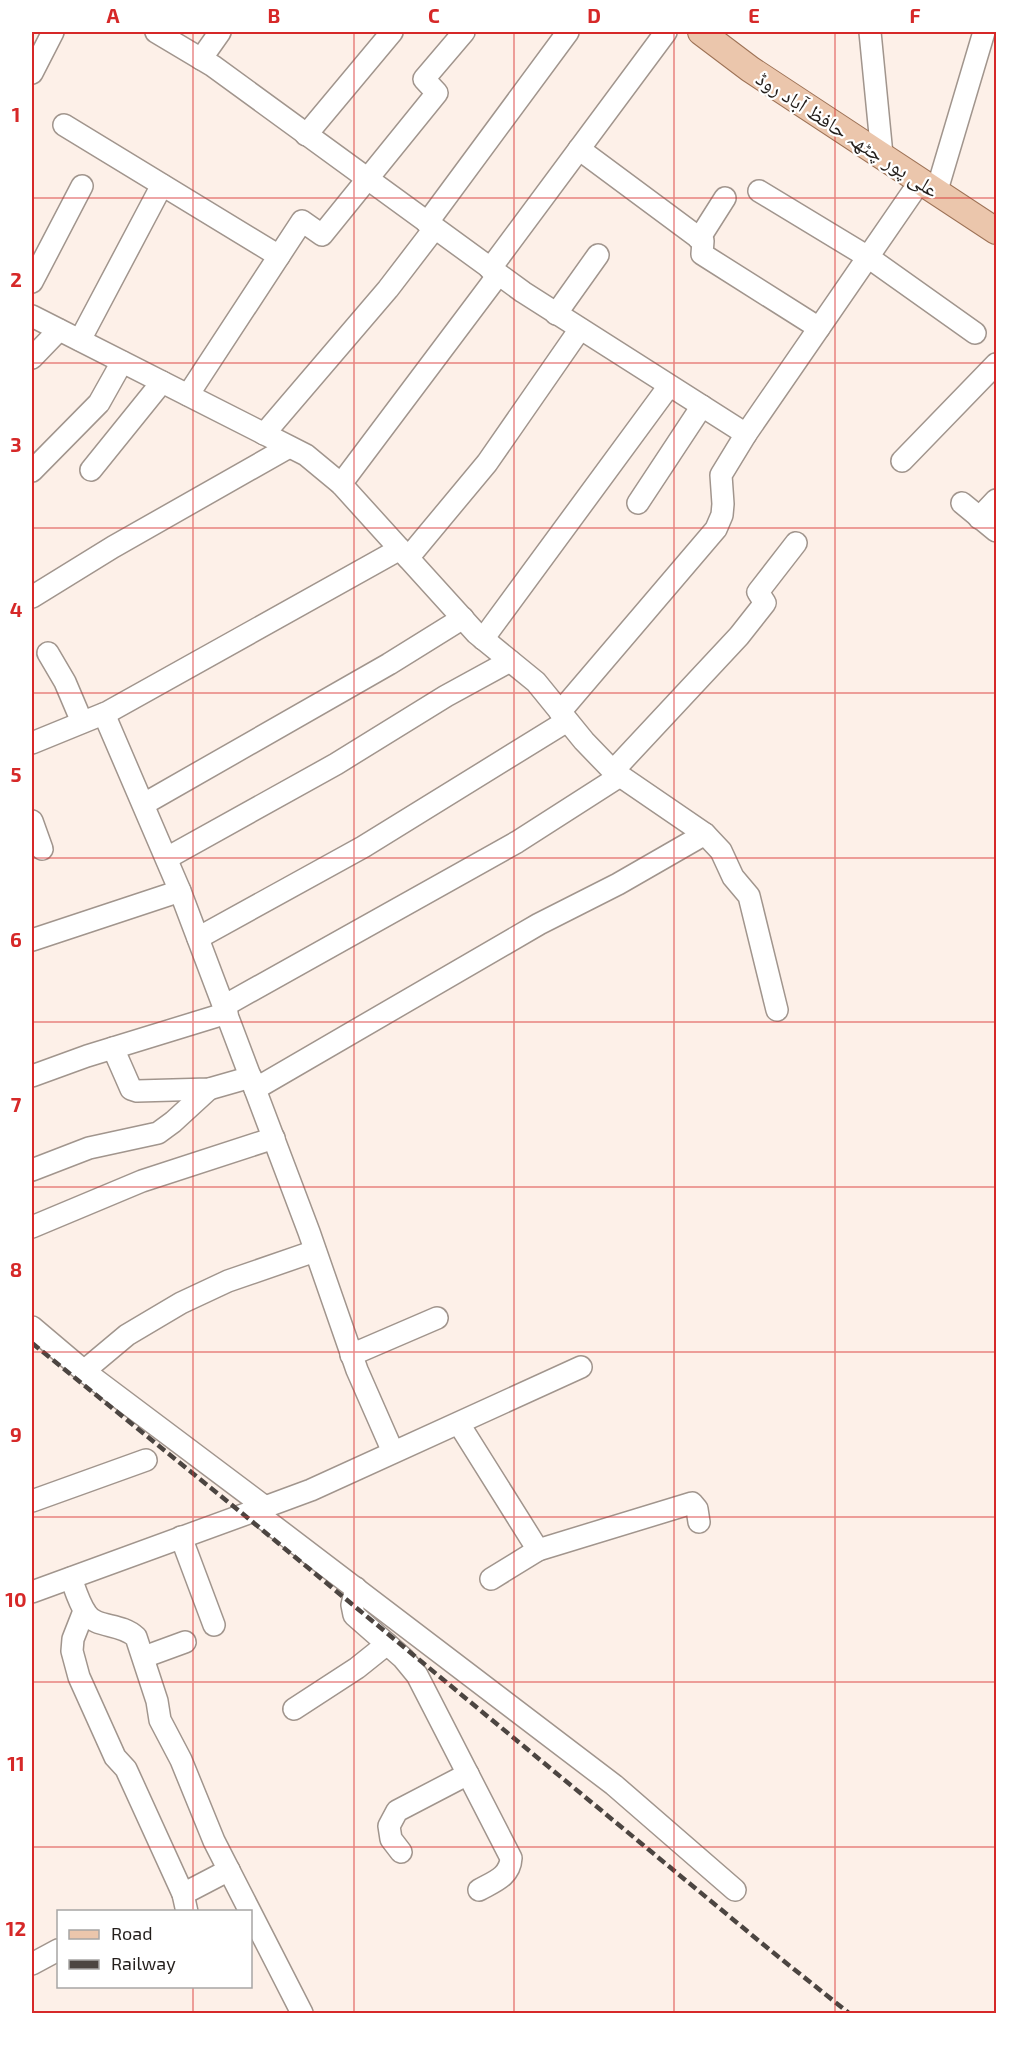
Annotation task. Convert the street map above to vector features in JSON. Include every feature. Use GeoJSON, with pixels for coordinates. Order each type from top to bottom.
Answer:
{"type":"FeatureCollection","features":[{"type":"Feature","properties":{"kind":"main road","name":"علی پور چٹھہ حافظ آباد روڈ"},"geometry":{"type":"LineString","coordinates":[[711,35],[750,69],[996,231]]}},
{"type":"Feature","properties":{"kind":"street"},"geometry":{"type":"LineString","coordinates":[[32,73],[53,32]]}},
{"type":"Feature","properties":{"kind":"street"},"geometry":{"type":"LineString","coordinates":[[156,32],[201,59],[494,272],[746,435]]}},
{"type":"Feature","properties":{"kind":"street"},"geometry":{"type":"LineString","coordinates":[[201,59],[220,32]]}},
{"type":"Feature","properties":{"kind":"street"},"geometry":{"type":"LineString","coordinates":[[306,135],[393,32]]}},
{"type":"Feature","properties":{"kind":"street"},"geometry":{"type":"LineString","coordinates":[[188,395],[302,221],[322,235],[437,93],[424,79],[464,32]]}},
{"type":"Feature","properties":{"kind":"street"},"geometry":{"type":"LineString","coordinates":[[264,434],[388,289],[568,32]]}},
{"type":"Feature","properties":{"kind":"street"},"geometry":{"type":"LineString","coordinates":[[341,484],[494,272],[579,149],[666,32]]}},
{"type":"Feature","properties":{"kind":"street"},"geometry":{"type":"LineString","coordinates":[[870,32],[882,154]]}},
{"type":"Feature","properties":{"kind":"street"},"geometry":{"type":"LineString","coordinates":[[198,938],[363,847],[564,717],[716,528],[722,515],[721,475],[868,257],[929,185],[987,40]]}},
{"type":"Feature","properties":{"kind":"street"},"geometry":{"type":"LineString","coordinates":[[64,125],[279,256]]}},
{"type":"Feature","properties":{"kind":"street"},"geometry":{"type":"LineString","coordinates":[[579,149],[703,241],[702,254],[819,328]]}},
{"type":"Feature","properties":{"kind":"street"},"geometry":{"type":"LineString","coordinates":[[80,340],[162,185]]}},
{"type":"Feature","properties":{"kind":"street"},"geometry":{"type":"LineString","coordinates":[[32,282],[82,186]]}},
{"type":"Feature","properties":{"kind":"street"},"geometry":{"type":"LineString","coordinates":[[759,191],[868,257],[975,333]]}},
{"type":"Feature","properties":{"kind":"street"},"geometry":{"type":"LineString","coordinates":[[699,239],[725,198]]}},
{"type":"Feature","properties":{"kind":"street"},"geometry":{"type":"LineString","coordinates":[[556,314],[598,255]]}},
{"type":"Feature","properties":{"kind":"street"},"geometry":{"type":"LineString","coordinates":[[32,316],[306,455],[341,484],[483,639],[536,682],[564,717],[617,774],[705,834],[721,851],[733,877],[748,896],[756,919],[777,1010]]}},
{"type":"Feature","properties":{"kind":"street"},"geometry":{"type":"LineString","coordinates":[[32,743],[104,714],[404,553],[487,463],[580,329]]}},
{"type":"Feature","properties":{"kind":"street"},"geometry":{"type":"LineString","coordinates":[[32,358],[59,330]]}},
{"type":"Feature","properties":{"kind":"street"},"geometry":{"type":"LineString","coordinates":[[32,471],[99,403],[122,362]]}},
{"type":"Feature","properties":{"kind":"street"},"geometry":{"type":"LineString","coordinates":[[902,461],[996,364]]}},
{"type":"Feature","properties":{"kind":"street"},"geometry":{"type":"LineString","coordinates":[[91,470],[162,382]]}},
{"type":"Feature","properties":{"kind":"street"},"geometry":{"type":"LineString","coordinates":[[483,639],[669,386]]}},
{"type":"Feature","properties":{"kind":"street"},"geometry":{"type":"LineString","coordinates":[[638,503],[702,406]]}},
{"type":"Feature","properties":{"kind":"street"},"geometry":{"type":"LineString","coordinates":[[32,597],[124,541],[289,447]]}},
{"type":"Feature","properties":{"kind":"street"},"geometry":{"type":"LineString","coordinates":[[979,518],[996,500]]}},
{"type":"Feature","properties":{"kind":"street"},"geometry":{"type":"LineString","coordinates":[[962,503],[996,531]]}},
{"type":"Feature","properties":{"kind":"street"},"geometry":{"type":"LineString","coordinates":[[32,1076],[225,1009],[517,842],[617,774],[739,636],[765,603],[758,592],[796,543]]}},
{"type":"Feature","properties":{"kind":"street"},"geometry":{"type":"LineString","coordinates":[[144,804],[389,664],[463,618]]}},
{"type":"Feature","properties":{"kind":"street"},"geometry":{"type":"LineString","coordinates":[[48,653],[65,682],[82,722]]}},
{"type":"Feature","properties":{"kind":"street"},"geometry":{"type":"LineString","coordinates":[[167,858],[336,764],[446,696],[510,661]]}},
{"type":"Feature","properties":{"kind":"street"},"geometry":{"type":"LineString","coordinates":[[104,714],[180,891],[274,1138],[351,1355],[393,1452]]}},
{"type":"Feature","properties":{"kind":"street"},"geometry":{"type":"LineString","coordinates":[[32,821],[42,849]]}},
{"type":"Feature","properties":{"kind":"street"},"geometry":{"type":"LineString","coordinates":[[113,1048],[131,1089],[209,1089],[253,1083],[539,924],[618,884],[705,834]]}},
{"type":"Feature","properties":{"kind":"street"},"geometry":{"type":"LineString","coordinates":[[32,940],[180,891]]}},
{"type":"Feature","properties":{"kind":"street"},"geometry":{"type":"LineString","coordinates":[[32,1170],[89,1148],[158,1132],[209,1089]]}},
{"type":"Feature","properties":{"kind":"street"},"geometry":{"type":"LineString","coordinates":[[32,1227],[142,1181],[274,1138]]}},
{"type":"Feature","properties":{"kind":"street"},"geometry":{"type":"LineString","coordinates":[[84,1371],[127,1335],[181,1303],[228,1281],[315,1251]]}},
{"type":"Feature","properties":{"kind":"street"},"geometry":{"type":"LineString","coordinates":[[351,1355],[437,1318]]}},
{"type":"Feature","properties":{"kind":"street"},"geometry":{"type":"LineString","coordinates":[[32,1328],[356,1588],[614,1785],[735,1890]]}},
{"type":"Feature","properties":{"kind":"street"},"geometry":{"type":"LineString","coordinates":[[32,1592],[311,1490],[581,1367]]}},
{"type":"Feature","properties":{"kind":"street"},"geometry":{"type":"LineString","coordinates":[[459,1424],[538,1550]]}},
{"type":"Feature","properties":{"kind":"street"},"geometry":{"type":"LineString","coordinates":[[32,1501],[146,1460]]}},
{"type":"Feature","properties":{"kind":"street"},"geometry":{"type":"LineString","coordinates":[[491,1579],[538,1550],[692,1503],[698,1509],[699,1522]]}},
{"type":"Feature","properties":{"kind":"street"},"geometry":{"type":"LineString","coordinates":[[181,1537],[214,1625]]}},
{"type":"Feature","properties":{"kind":"street"},"geometry":{"type":"LineString","coordinates":[[71,1578],[87,1615],[98,1623],[129,1630],[136,1637],[157,1701],[160,1720],[181,1760],[214,1841],[249,1910]]}},
{"type":"Feature","properties":{"kind":"street"},"geometry":{"type":"LineString","coordinates":[[356,1588],[352,1605],[354,1615],[403,1658],[417,1675],[511,1858],[510,1869],[503,1876],[478,1890]]}},
{"type":"Feature","properties":{"kind":"street"},"geometry":{"type":"LineString","coordinates":[[84,1611],[73,1639],[72,1651],[79,1677],[115,1756],[126,1769],[185,1907],[229,1870]]}},
{"type":"Feature","properties":{"kind":"street"},"geometry":{"type":"LineString","coordinates":[[144,1657],[185,1642]]}},
{"type":"Feature","properties":{"kind":"street"},"geometry":{"type":"LineString","coordinates":[[294,1709],[357,1668],[387,1644]]}},
{"type":"Feature","properties":{"kind":"street"},"geometry":{"type":"LineString","coordinates":[[401,1852],[391,1839],[389,1826],[397,1811],[468,1774]]}},
{"type":"Feature","properties":{"kind":"street"},"geometry":{"type":"LineString","coordinates":[[252,1915],[302,2013]]}},
{"type":"Feature","properties":{"kind":"street"},"geometry":{"type":"LineString","coordinates":[[32,1964],[57,1951]]}},
{"type":"Feature","properties":{"kind":"railway"},"geometry":{"type":"LineString","coordinates":[[32,1343],[850,2014]]}}]}
